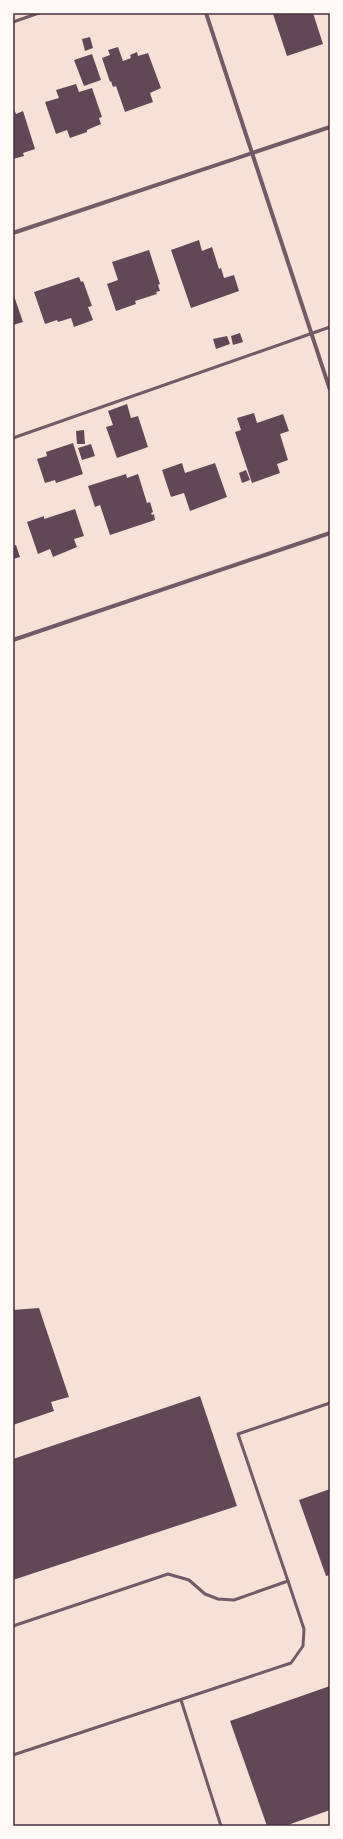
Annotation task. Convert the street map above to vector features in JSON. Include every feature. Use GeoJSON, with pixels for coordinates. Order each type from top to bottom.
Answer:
{"type":"FeatureCollection","features":[{"type":"Feature","properties":{"kind":"street"},"geometry":{"type":"LineString","coordinates":[[206,13],[330,390]]}},
{"type":"Feature","properties":{"kind":"street"},"geometry":{"type":"LineString","coordinates":[[13,233],[330,127]]}},
{"type":"Feature","properties":{"kind":"street"},"geometry":{"type":"LineString","coordinates":[[13,640],[330,533]]}},
{"type":"Feature","properties":{"kind":"lane"},"geometry":{"type":"LineString","coordinates":[[13,22],[39,13]]}},
{"type":"Feature","properties":{"kind":"lane"},"geometry":{"type":"LineString","coordinates":[[13,438],[330,327]]}},
{"type":"Feature","properties":{"kind":"lane"},"geometry":{"type":"LineString","coordinates":[[13,1755],[291,1663],[303,1646],[304,1629],[238,1434],[330,1403]]}},
{"type":"Feature","properties":{"kind":"lane"},"geometry":{"type":"LineString","coordinates":[[13,1626],[168,1574],[189,1580],[205,1594],[218,1599],[234,1600],[288,1581]]}},
{"type":"Feature","properties":{"kind":"lane"},"geometry":{"type":"LineString","coordinates":[[181,1700],[221,1826]]}},
{"type":"Feature","properties":{"kind":"building"},"geometry":{"type":"Polygon","coordinates":[[[313,13],[323,44],[287,56],[273,14],[313,13]]]}},
{"type":"Feature","properties":{"kind":"building"},"geometry":{"type":"Polygon","coordinates":[[[90,37],[93,48],[85,51],[82,39],[90,37]]]}},
{"type":"Feature","properties":{"kind":"building"},"geometry":{"type":"Polygon","coordinates":[[[118,47],[123,61],[131,58],[130,55],[137,52],[138,56],[148,53],[161,88],[150,93],[153,102],[125,112],[116,86],[113,87],[111,81],[110,82],[102,58],[110,55],[108,50],[118,47]]]}},
{"type":"Feature","properties":{"kind":"building"},"geometry":{"type":"Polygon","coordinates":[[[92,54],[101,80],[84,86],[74,60],[92,54]]]}},
{"type":"Feature","properties":{"kind":"building"},"geometry":{"type":"Polygon","coordinates":[[[76,84],[79,92],[92,88],[102,117],[99,118],[101,124],[87,130],[87,132],[70,138],[67,130],[56,134],[45,102],[59,98],[56,90],[76,84]]]}},
{"type":"Feature","properties":{"kind":"building"},"geometry":{"type":"Polygon","coordinates":[[[13,107],[16,114],[23,111],[35,149],[23,153],[24,156],[13,159],[13,107]]]}},
{"type":"Feature","properties":{"kind":"building"},"geometry":{"type":"Polygon","coordinates":[[[199,240],[202,251],[212,247],[219,269],[221,268],[224,278],[234,275],[239,291],[191,308],[171,250],[199,240]]]}},
{"type":"Feature","properties":{"kind":"building"},"geometry":{"type":"Polygon","coordinates":[[[149,250],[160,284],[158,285],[160,291],[156,292],[157,294],[135,301],[136,304],[116,311],[107,284],[118,280],[112,262],[149,250]]]}},
{"type":"Feature","properties":{"kind":"building"},"geometry":{"type":"Polygon","coordinates":[[[79,277],[81,282],[83,281],[92,306],[88,307],[93,320],[74,327],[71,318],[45,324],[34,292],[79,277]]]}},
{"type":"Feature","properties":{"kind":"building"},"geometry":{"type":"Polygon","coordinates":[[[13,293],[23,322],[13,325],[13,293]]]}},
{"type":"Feature","properties":{"kind":"building"},"geometry":{"type":"Polygon","coordinates":[[[240,333],[243,342],[233,345],[231,336],[240,333]]]}},
{"type":"Feature","properties":{"kind":"building"},"geometry":{"type":"Polygon","coordinates":[[[227,336],[230,344],[216,349],[213,339],[227,336]]]}},
{"type":"Feature","properties":{"kind":"building"},"geometry":{"type":"Polygon","coordinates":[[[127,404],[131,418],[138,416],[148,447],[117,458],[106,427],[113,425],[108,411],[127,404]]]}},
{"type":"Feature","properties":{"kind":"building"},"geometry":{"type":"Polygon","coordinates":[[[254,413],[257,423],[283,414],[289,431],[280,434],[288,460],[277,464],[280,473],[252,483],[235,432],[241,430],[237,418],[254,413]]]}},
{"type":"Feature","properties":{"kind":"building"},"geometry":{"type":"Polygon","coordinates":[[[84,430],[85,444],[77,444],[76,431],[84,430]]]}},
{"type":"Feature","properties":{"kind":"building"},"geometry":{"type":"Polygon","coordinates":[[[73,443],[83,474],[56,483],[55,480],[45,483],[37,459],[47,456],[46,452],[73,443]]]}},
{"type":"Feature","properties":{"kind":"building"},"geometry":{"type":"Polygon","coordinates":[[[91,444],[95,456],[82,460],[78,448],[91,444]]]}},
{"type":"Feature","properties":{"kind":"building"},"geometry":{"type":"Polygon","coordinates":[[[182,463],[185,473],[215,463],[227,497],[190,511],[184,493],[171,497],[162,470],[182,463]]]}},
{"type":"Feature","properties":{"kind":"building"},"geometry":{"type":"Polygon","coordinates":[[[246,470],[250,480],[242,483],[239,473],[246,470]]]}},
{"type":"Feature","properties":{"kind":"building"},"geometry":{"type":"Polygon","coordinates":[[[126,474],[127,478],[138,474],[147,503],[150,502],[153,512],[151,513],[152,515],[154,514],[155,520],[110,535],[100,505],[95,507],[88,486],[126,474]]]}},
{"type":"Feature","properties":{"kind":"building"},"geometry":{"type":"Polygon","coordinates":[[[75,509],[84,536],[74,539],[77,547],[53,557],[50,549],[38,554],[27,522],[44,516],[44,519],[75,509]]]}},
{"type":"Feature","properties":{"kind":"building"},"geometry":{"type":"Polygon","coordinates":[[[16,545],[20,557],[13,559],[13,546],[16,545]]]}},
{"type":"Feature","properties":{"kind":"building"},"geometry":{"type":"Polygon","coordinates":[[[39,1308],[69,1397],[51,1402],[54,1411],[13,1425],[13,1310],[39,1308]]]}},
{"type":"Feature","properties":{"kind":"building"},"geometry":{"type":"Polygon","coordinates":[[[200,1396],[237,1506],[13,1580],[13,1459],[200,1396]]]}},
{"type":"Feature","properties":{"kind":"building"},"geometry":{"type":"Polygon","coordinates":[[[330,1489],[330,1575],[326,1576],[299,1500],[330,1489]]]}},
{"type":"Feature","properties":{"kind":"building"},"geometry":{"type":"Polygon","coordinates":[[[330,1686],[330,1810],[285,1826],[267,1826],[230,1721],[330,1686]]]}}]}
